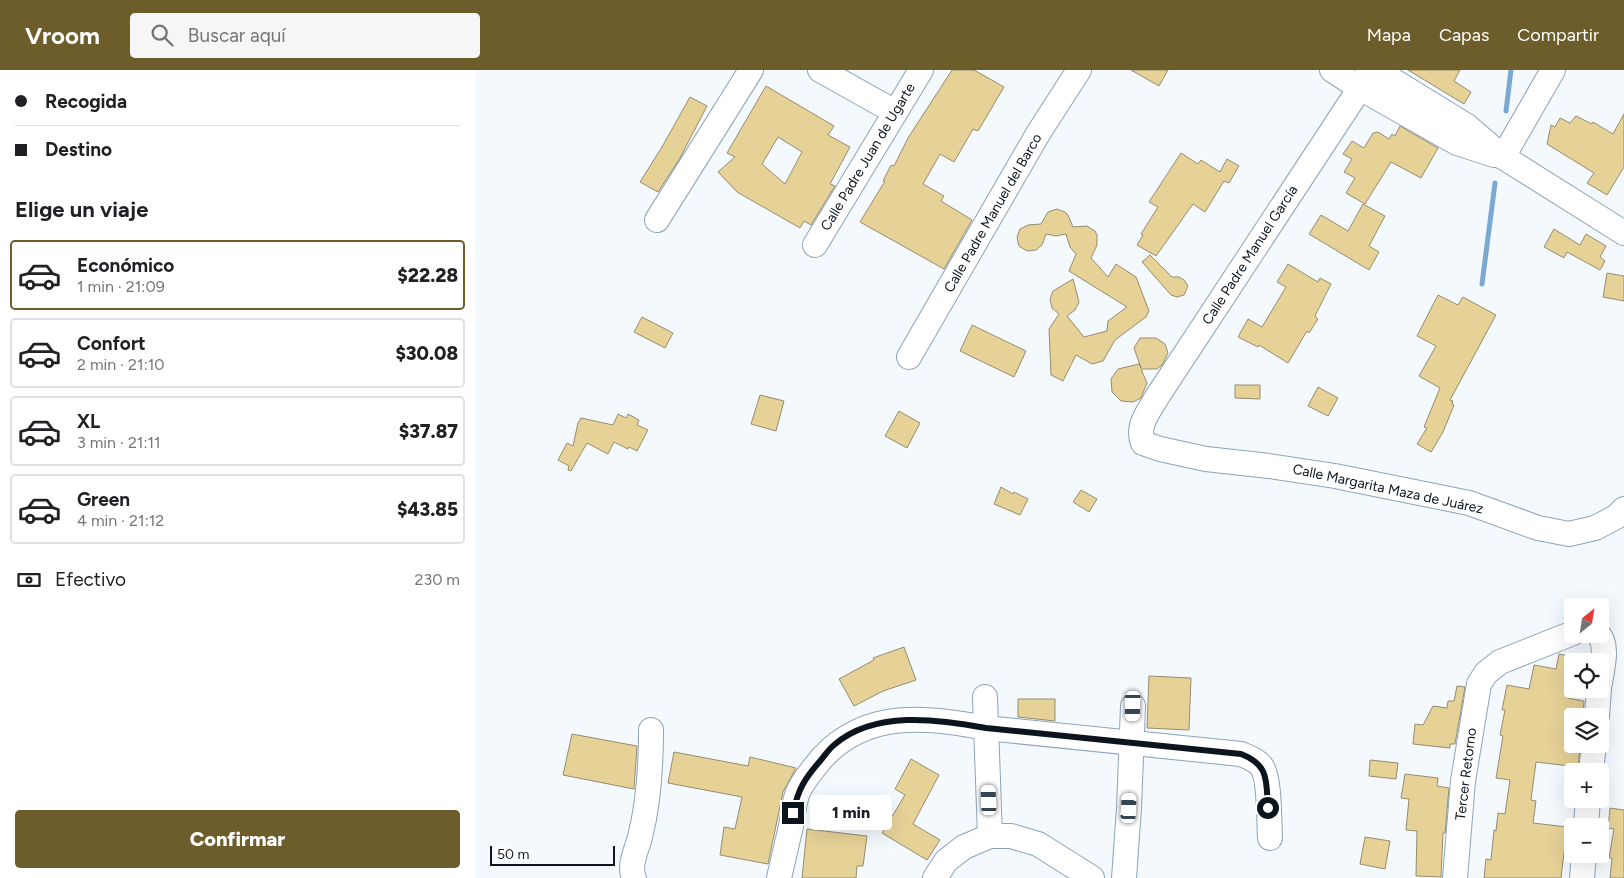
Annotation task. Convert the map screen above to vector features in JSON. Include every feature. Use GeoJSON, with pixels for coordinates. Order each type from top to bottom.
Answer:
{"type":"FeatureCollection","features":[{"type":"Feature","properties":{"kind":"street"},"geometry":{"type":"LineString","coordinates":[[657,220],[751,70]]}},
{"type":"Feature","properties":{"kind":"street"},"geometry":{"type":"LineString","coordinates":[[820,70],[895,112]]}},
{"type":"Feature","properties":{"kind":"street","name":"Calle Padre Juan de Ugarte"},"geometry":{"type":"LineString","coordinates":[[815,245],[921,70]]}},
{"type":"Feature","properties":{"kind":"street","name":"Calle Padre Manuel del Barco"},"geometry":{"type":"LineString","coordinates":[[909,357],[1039,132],[1079,70]]}},
{"type":"Feature","properties":{"kind":"street"},"geometry":{"type":"LineString","coordinates":[[1332,70],[1365,79],[1457,143],[1503,157]]}},
{"type":"Feature","properties":{"kind":"street"},"geometry":{"type":"LineString","coordinates":[[1376,70],[1467,126],[1503,157],[1624,233]]}},
{"type":"Feature","properties":{"kind":"street"},"geometry":{"type":"LineString","coordinates":[[1503,157],[1553,70]]}},
{"type":"Feature","properties":{"kind":"street","name":"Calle Padre Manuel García"},"geometry":{"type":"LineString","coordinates":[[1143,443],[1140,428],[1157,397],[1365,79]]}},
{"type":"Feature","properties":{"kind":"street","name":"Calle Margarita Maza de Juárez"},"geometry":{"type":"LineString","coordinates":[[1143,443],[1160,449],[1206,459],[1335,476],[1469,503],[1538,528],[1569,534],[1595,528],[1616,517],[1624,509]]}},
{"type":"Feature","properties":{"kind":"street","name":"Tercer Retorno"},"geometry":{"type":"LineString","coordinates":[[1455,878],[1463,781],[1479,684],[1486,673],[1500,662],[1564,637]]}},
{"type":"Feature","properties":{"kind":"street"},"geometry":{"type":"LineString","coordinates":[[985,698],[990,836]]}},
{"type":"Feature","properties":{"kind":"street"},"geometry":{"type":"LineString","coordinates":[[1124,878],[1133,706]]}},
{"type":"Feature","properties":{"kind":"street"},"geometry":{"type":"LineString","coordinates":[[779,878],[797,794],[809,773],[834,745],[857,731],[884,723],[908,719],[951,722],[986,728],[1241,754],[1262,766],[1266,778],[1270,838]]}},
{"type":"Feature","properties":{"kind":"street"},"geometry":{"type":"LineString","coordinates":[[634,878],[631,869],[644,822],[651,771],[651,730]]}},
{"type":"Feature","properties":{"kind":"street"},"geometry":{"type":"LineString","coordinates":[[935,878],[946,861],[964,847],[990,836],[1011,836],[1038,844],[1092,878]]}},
{"type":"Feature","properties":{"kind":"street"},"geometry":{"type":"LineString","coordinates":[[1582,878],[1583,863]]}},
{"type":"Feature","properties":{"kind":"building"},"geometry":{"type":"Polygon","coordinates":[[[952,70],[974,70],[1004,87],[978,131],[973,129],[954,162],[940,154],[923,184],[944,196],[941,201],[972,220],[944,269],[860,222],[885,181],[883,181],[891,165],[894,166],[908,138],[952,70]]]}},
{"type":"Feature","properties":{"kind":"building"},"geometry":{"type":"Polygon","coordinates":[[[1131,70],[1168,70],[1159,86],[1131,70]]]}},
{"type":"Feature","properties":{"kind":"building"},"geometry":{"type":"Polygon","coordinates":[[[1408,70],[1460,70],[1454,81],[1471,92],[1464,104],[1408,70]]]}},
{"type":"Feature","properties":{"kind":"building"},"geometry":{"type":"Polygon","coordinates":[[[766,86],[834,126],[828,135],[850,147],[830,184],[835,186],[811,225],[804,221],[800,228],[737,192],[718,172],[735,157],[727,153],[766,86]],[[778,137],[762,164],[785,184],[802,152],[778,137]]]}},
{"type":"Feature","properties":{"kind":"building"},"geometry":{"type":"Polygon","coordinates":[[[690,97],[707,106],[680,158],[658,192],[640,182],[690,97]]]}},
{"type":"Feature","properties":{"kind":"building"},"geometry":{"type":"Polygon","coordinates":[[[1624,114],[1624,167],[1607,195],[1587,183],[1594,173],[1547,144],[1551,125],[1555,127],[1560,118],[1570,123],[1576,116],[1592,124],[1593,122],[1613,134],[1624,114]]]}},
{"type":"Feature","properties":{"kind":"building"},"geometry":{"type":"Polygon","coordinates":[[[1400,126],[1438,148],[1421,178],[1391,162],[1365,204],[1346,193],[1355,178],[1344,172],[1352,159],[1343,154],[1352,141],[1364,148],[1373,133],[1378,132],[1389,139],[1392,134],[1395,136],[1400,126]]]}},
{"type":"Feature","properties":{"kind":"building"},"geometry":{"type":"Polygon","coordinates":[[[1181,153],[1198,164],[1201,160],[1220,172],[1227,159],[1239,166],[1229,183],[1224,181],[1205,212],[1193,204],[1156,256],[1137,245],[1143,235],[1141,234],[1158,207],[1149,202],[1181,153]]]}},
{"type":"Feature","properties":{"kind":"building"},"geometry":{"type":"Polygon","coordinates":[[[1363,204],[1385,216],[1369,246],[1379,252],[1369,270],[1309,234],[1321,215],[1348,231],[1363,204]]]}},
{"type":"Feature","properties":{"kind":"building"},"geometry":{"type":"Polygon","coordinates":[[[1057,209],[1068,215],[1073,227],[1087,226],[1095,231],[1097,245],[1091,258],[1108,277],[1116,264],[1136,277],[1149,311],[1146,317],[1115,340],[1103,361],[1092,364],[1076,355],[1063,381],[1051,375],[1049,329],[1059,314],[1052,308],[1050,299],[1053,291],[1073,279],[1079,302],[1075,310],[1067,316],[1084,337],[1107,331],[1108,321],[1127,307],[1069,271],[1076,254],[1070,247],[1066,234],[1056,236],[1046,234],[1042,245],[1036,250],[1027,251],[1019,246],[1017,237],[1020,229],[1028,225],[1041,224],[1048,212],[1057,209]]]}},
{"type":"Feature","properties":{"kind":"building"},"geometry":{"type":"Polygon","coordinates":[[[1554,229],[1580,245],[1586,234],[1606,246],[1600,257],[1605,261],[1600,270],[1567,252],[1564,258],[1544,247],[1554,229]]]}},
{"type":"Feature","properties":{"kind":"building"},"geometry":{"type":"Polygon","coordinates":[[[1150,255],[1172,277],[1179,277],[1184,280],[1188,286],[1184,295],[1177,297],[1171,295],[1142,262],[1150,255]]]}},
{"type":"Feature","properties":{"kind":"building"},"geometry":{"type":"Polygon","coordinates":[[[1288,264],[1318,282],[1320,278],[1331,284],[1315,316],[1318,319],[1309,333],[1307,331],[1288,363],[1259,345],[1258,347],[1238,337],[1248,319],[1262,327],[1286,287],[1277,282],[1288,264]]]}},
{"type":"Feature","properties":{"kind":"building"},"geometry":{"type":"Polygon","coordinates":[[[1607,273],[1624,276],[1624,301],[1603,297],[1607,273]]]}},
{"type":"Feature","properties":{"kind":"building"},"geometry":{"type":"Polygon","coordinates":[[[1438,295],[1458,305],[1463,297],[1496,315],[1450,400],[1453,401],[1452,404],[1454,405],[1443,432],[1431,452],[1417,444],[1427,428],[1424,427],[1440,388],[1419,376],[1436,346],[1417,336],[1438,295]]]}},
{"type":"Feature","properties":{"kind":"building"},"geometry":{"type":"Polygon","coordinates":[[[642,317],[673,333],[665,348],[634,332],[642,317]]]}},
{"type":"Feature","properties":{"kind":"building"},"geometry":{"type":"Polygon","coordinates":[[[972,325],[1026,351],[1014,377],[960,351],[972,325]]]}},
{"type":"Feature","properties":{"kind":"building"},"geometry":{"type":"Polygon","coordinates":[[[1140,338],[1156,338],[1165,344],[1168,353],[1162,365],[1157,369],[1141,369],[1147,383],[1141,398],[1133,402],[1121,401],[1112,392],[1111,379],[1118,369],[1139,364],[1141,368],[1134,348],[1140,338]]]}},
{"type":"Feature","properties":{"kind":"building"},"geometry":{"type":"Polygon","coordinates":[[[1235,385],[1260,385],[1260,399],[1235,398],[1235,385]]]}},
{"type":"Feature","properties":{"kind":"building"},"geometry":{"type":"Polygon","coordinates":[[[1318,387],[1338,398],[1328,416],[1308,406],[1318,387]]]}},
{"type":"Feature","properties":{"kind":"building"},"geometry":{"type":"Polygon","coordinates":[[[760,395],[784,401],[776,431],[751,424],[760,395]]]}},
{"type":"Feature","properties":{"kind":"building"},"geometry":{"type":"Polygon","coordinates":[[[899,411],[920,423],[907,448],[885,436],[899,411]]]}},
{"type":"Feature","properties":{"kind":"building"},"geometry":{"type":"Polygon","coordinates":[[[618,414],[626,418],[628,414],[639,420],[637,425],[648,430],[637,451],[614,442],[608,454],[587,443],[571,471],[568,470],[569,466],[558,460],[567,443],[573,446],[578,423],[581,418],[613,425],[618,414]]]}},
{"type":"Feature","properties":{"kind":"building"},"geometry":{"type":"Polygon","coordinates":[[[1001,487],[1013,494],[1014,492],[1028,499],[1020,515],[994,504],[1001,487]]]}},
{"type":"Feature","properties":{"kind":"building"},"geometry":{"type":"Polygon","coordinates":[[[1081,490],[1097,499],[1089,512],[1073,502],[1081,490]]]}},
{"type":"Feature","properties":{"kind":"building"},"geometry":{"type":"Polygon","coordinates":[[[904,647],[916,680],[883,691],[854,706],[839,679],[874,660],[873,658],[904,647]]]}},
{"type":"Feature","properties":{"kind":"building"},"geometry":{"type":"Polygon","coordinates":[[[1559,654],[1564,655],[1564,698],[1584,701],[1584,708],[1564,708],[1564,753],[1580,753],[1578,763],[1564,763],[1564,765],[1536,762],[1531,800],[1536,801],[1533,823],[1564,827],[1564,852],[1561,878],[1484,878],[1486,859],[1491,860],[1498,813],[1505,814],[1510,780],[1496,778],[1503,736],[1500,735],[1505,710],[1502,710],[1507,685],[1529,689],[1534,665],[1556,669],[1559,654]]]}},
{"type":"Feature","properties":{"kind":"building"},"geometry":{"type":"Polygon","coordinates":[[[1149,676],[1191,678],[1189,730],[1147,728],[1149,676]]]}},
{"type":"Feature","properties":{"kind":"building"},"geometry":{"type":"Polygon","coordinates":[[[1457,686],[1465,687],[1455,744],[1450,744],[1450,748],[1413,744],[1415,724],[1423,725],[1433,706],[1447,708],[1448,701],[1454,701],[1457,686]]]}},
{"type":"Feature","properties":{"kind":"building"},"geometry":{"type":"Polygon","coordinates":[[[1018,699],[1055,699],[1055,721],[1018,717],[1018,699]]]}},
{"type":"Feature","properties":{"kind":"building"},"geometry":{"type":"Polygon","coordinates":[[[572,734],[637,746],[634,789],[563,775],[572,734]]]}},
{"type":"Feature","properties":{"kind":"building"},"geometry":{"type":"Polygon","coordinates":[[[674,752],[748,766],[750,757],[796,768],[783,792],[768,864],[720,855],[724,827],[735,829],[742,797],[668,783],[674,752]]]}},
{"type":"Feature","properties":{"kind":"building"},"geometry":{"type":"Polygon","coordinates":[[[911,759],[939,775],[913,824],[940,840],[927,860],[882,833],[905,795],[895,789],[911,759]]]}},
{"type":"Feature","properties":{"kind":"building"},"geometry":{"type":"Polygon","coordinates":[[[1370,760],[1398,763],[1396,779],[1369,776],[1370,760]]]}},
{"type":"Feature","properties":{"kind":"building"},"geometry":{"type":"Polygon","coordinates":[[[1405,774],[1438,778],[1437,786],[1449,788],[1445,833],[1443,833],[1441,877],[1416,876],[1417,831],[1406,830],[1409,799],[1401,798],[1405,774]]]}},
{"type":"Feature","properties":{"kind":"building"},"geometry":{"type":"Polygon","coordinates":[[[1610,808],[1624,810],[1624,878],[1610,878],[1612,858],[1609,858],[1614,829],[1609,828],[1610,808]]]}},
{"type":"Feature","properties":{"kind":"building"},"geometry":{"type":"Polygon","coordinates":[[[807,829],[867,836],[863,866],[857,866],[856,878],[802,878],[807,829]]]}},
{"type":"Feature","properties":{"kind":"building"},"geometry":{"type":"Polygon","coordinates":[[[1365,837],[1390,841],[1385,869],[1360,864],[1365,837]]]}},
{"type":"Feature","properties":{"kind":"waterway"},"geometry":{"type":"LineString","coordinates":[[1506,111],[1511,70]]}},
{"type":"Feature","properties":{"kind":"waterway"},"geometry":{"type":"LineString","coordinates":[[1482,284],[1495,183]]}},
{"type":"Feature","properties":{"kind":"route"},"geometry":{"type":"LineString","coordinates":[[793,813],[797,794],[809,773],[834,745],[857,731],[884,723],[908,719],[951,722],[986,728],[1241,754],[1262,766],[1266,778],[1268,808]]}}]}
